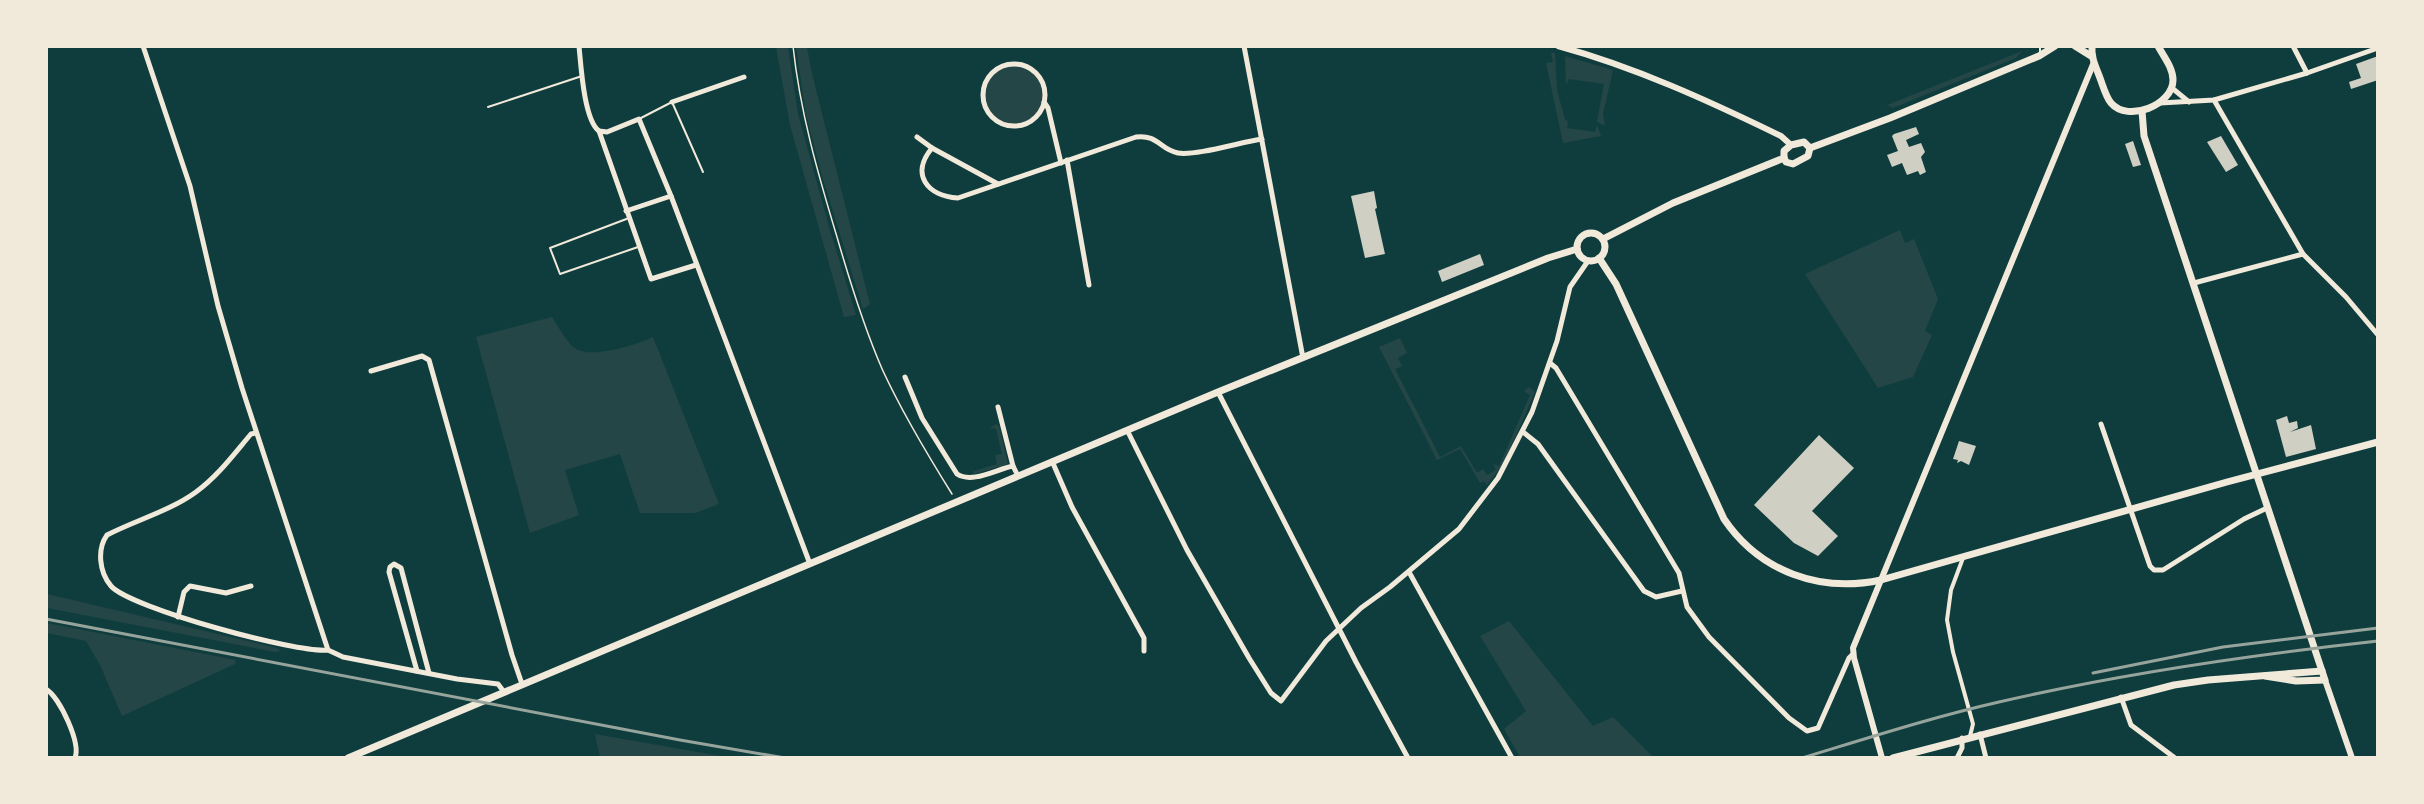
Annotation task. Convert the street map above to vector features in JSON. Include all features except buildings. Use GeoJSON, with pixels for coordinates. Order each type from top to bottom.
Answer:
{"type":"FeatureCollection","features":[{"type":"Feature","properties":{"kind":"main road"},"geometry":{"type":"LineString","coordinates":[[1810,148],[1890,118],[2039,56],[2055,46]]}},
{"type":"Feature","properties":{"kind":"main road"},"geometry":{"type":"LineString","coordinates":[[2075,46],[2092,59]]}},
{"type":"Feature","properties":{"kind":"main road"},"geometry":{"type":"LineString","coordinates":[[2092,46],[2092,59],[2110,102],[2126,112],[2142,111],[2158,103],[2167,96],[2172,88],[2171,69],[2158,46]]}},
{"type":"Feature","properties":{"kind":"main road"},"geometry":{"type":"LineString","coordinates":[[2142,111],[2144,136],[2325,680],[2296,681],[2265,676]]}},
{"type":"Feature","properties":{"kind":"main road"},"geometry":{"type":"LineString","coordinates":[[1784,158],[1784,151],[1791,145],[1804,142],[1810,148]]}},
{"type":"Feature","properties":{"kind":"main road"},"geometry":{"type":"LineString","coordinates":[[1784,158],[1793,164],[1805,159],[1810,148]]}},
{"type":"Feature","properties":{"kind":"main road"},"geometry":{"type":"LineString","coordinates":[[1603,239],[1673,204],[1784,158]]}},
{"type":"Feature","properties":{"kind":"main road"},"geometry":{"type":"LineString","coordinates":[[1595,233],[1603,239],[1604,251],[1599,258],[1588,261],[1580,257],[1577,249],[1578,240],[1586,234],[1595,233]]}},
{"type":"Feature","properties":{"kind":"main road"},"geometry":{"type":"LineString","coordinates":[[348,758],[1218,392],[1548,258],[1577,249]]}},
{"type":"Feature","properties":{"kind":"main road"},"geometry":{"type":"LineString","coordinates":[[1599,258],[1616,284],[1718,509],[1735,534],[1750,549],[1773,565],[1806,580],[1854,585],[1881,580],[2256,474],[2378,442]]}},
{"type":"Feature","properties":{"kind":"main road"},"geometry":{"type":"LineString","coordinates":[[1893,758],[2121,697],[2191,682],[2322,671]]}},
{"type":"Feature","properties":{"kind":"street"},"geometry":{"type":"LineString","coordinates":[[143,46],[190,186],[220,316],[328,650]]}},
{"type":"Feature","properties":{"kind":"street"},"geometry":{"type":"LineString","coordinates":[[579,46],[582,76],[592,123],[599,131],[651,279],[696,265]]}},
{"type":"Feature","properties":{"kind":"street"},"geometry":{"type":"LineString","coordinates":[[1244,46],[1303,358]]}},
{"type":"Feature","properties":{"kind":"street"},"geometry":{"type":"LineString","coordinates":[[1558,46],[1604,60],[1665,84],[1781,136],[1791,145]]}},
{"type":"Feature","properties":{"kind":"street"},"geometry":{"type":"LineString","coordinates":[[2293,46],[2307,73]]}},
{"type":"Feature","properties":{"kind":"street"},"geometry":{"type":"LineString","coordinates":[[2158,103],[2214,100],[2307,73],[2373,48]]}},
{"type":"Feature","properties":{"kind":"street"},"geometry":{"type":"LineString","coordinates":[[1882,758],[1853,654],[1856,642],[2092,59]]}},
{"type":"Feature","properties":{"kind":"street"},"geometry":{"type":"LineString","coordinates":[[1044,102],[1034,119],[1014,126],[995,119],[988,111],[984,102],[986,82],[1000,68],[1010,64],[1029,68],[1043,82],[1044,102],[1048,108],[1064,161],[1089,285]]}},
{"type":"Feature","properties":{"kind":"street"},"geometry":{"type":"LineString","coordinates":[[672,102],[744,77]]}},
{"type":"Feature","properties":{"kind":"street"},"geometry":{"type":"LineString","coordinates":[[2172,88],[2189,102]]}},
{"type":"Feature","properties":{"kind":"street"},"geometry":{"type":"LineString","coordinates":[[2214,100],[2303,254],[2346,297],[2378,335]]}},
{"type":"Feature","properties":{"kind":"street"},"geometry":{"type":"LineString","coordinates":[[599,131],[607,132],[639,119],[671,196],[810,564]]}},
{"type":"Feature","properties":{"kind":"street"},"geometry":{"type":"LineString","coordinates":[[933,148],[924,158],[921,170],[925,182],[935,192],[958,198],[1144,136],[1153,138],[1173,151],[1186,153],[1262,140]]}},
{"type":"Feature","properties":{"kind":"street"},"geometry":{"type":"LineString","coordinates":[[917,137],[998,184]]}},
{"type":"Feature","properties":{"kind":"street"},"geometry":{"type":"LineString","coordinates":[[626,211],[671,196]]}},
{"type":"Feature","properties":{"kind":"street"},"geometry":{"type":"LineString","coordinates":[[2194,283],[2303,254]]}},
{"type":"Feature","properties":{"kind":"street"},"geometry":{"type":"LineString","coordinates":[[1127,430],[1186,550],[1271,693],[1281,701],[1311,659],[1340,628],[1361,608],[1459,529],[1498,478],[1523,432],[1550,363],[1570,286],[1588,261]]}},
{"type":"Feature","properties":{"kind":"street"},"geometry":{"type":"LineString","coordinates":[[371,371],[422,356],[429,360],[522,684]]}},
{"type":"Feature","properties":{"kind":"street"},"geometry":{"type":"LineString","coordinates":[[1550,363],[1556,368],[1679,573],[1687,607],[1709,637],[1789,718],[1807,731],[1814,730],[1820,725],[1849,658],[1853,654]]}},
{"type":"Feature","properties":{"kind":"street"},"geometry":{"type":"LineString","coordinates":[[905,377],[911,397],[922,418],[957,474],[970,478],[1013,466]]}},
{"type":"Feature","properties":{"kind":"street"},"geometry":{"type":"LineString","coordinates":[[1218,392],[1408,758]]}},
{"type":"Feature","properties":{"kind":"street"},"geometry":{"type":"LineString","coordinates":[[998,407],[1013,466],[1018,476]]}},
{"type":"Feature","properties":{"kind":"street"},"geometry":{"type":"LineString","coordinates":[[2101,424],[2130,511],[2150,566],[2154,570],[2161,571],[2244,519],[2267,508]]}},
{"type":"Feature","properties":{"kind":"street"},"geometry":{"type":"LineString","coordinates":[[1523,432],[1538,444],[1644,591],[1656,597],[1682,591]]}},
{"type":"Feature","properties":{"kind":"street"},"geometry":{"type":"LineString","coordinates":[[256,433],[251,434],[215,476],[194,494],[107,535],[100,550],[101,565],[111,585],[125,595],[178,617],[311,650],[328,650],[343,657],[498,684],[504,692]]}},
{"type":"Feature","properties":{"kind":"street"},"geometry":{"type":"LineString","coordinates":[[1053,461],[1072,507],[1144,638],[1144,651]]}},
{"type":"Feature","properties":{"kind":"street"},"geometry":{"type":"LineString","coordinates":[[1957,758],[1973,724],[1953,652],[1947,620],[1947,606],[1951,590],[1963,558]]}},
{"type":"Feature","properties":{"kind":"street"},"geometry":{"type":"LineString","coordinates":[[417,671],[389,572],[390,567],[394,564],[401,568],[429,673]]}},
{"type":"Feature","properties":{"kind":"street"},"geometry":{"type":"LineString","coordinates":[[1408,572],[1512,758]]}},
{"type":"Feature","properties":{"kind":"street"},"geometry":{"type":"LineString","coordinates":[[178,617],[184,592],[190,586],[226,593],[251,586]]}},
{"type":"Feature","properties":{"kind":"street"},"geometry":{"type":"LineString","coordinates":[[2325,680],[2352,758]]}},
{"type":"Feature","properties":{"kind":"street"},"geometry":{"type":"LineString","coordinates":[[46,689],[58,701],[77,747],[75,758]]}},
{"type":"Feature","properties":{"kind":"street"},"geometry":{"type":"LineString","coordinates":[[2121,697],[2131,725],[2175,758]]}},
{"type":"Feature","properties":{"kind":"street"},"geometry":{"type":"LineString","coordinates":[[1980,734],[1986,758]]}},
{"type":"Feature","properties":{"kind":"lane"},"geometry":{"type":"LineString","coordinates":[[2039,56],[2040,46]]}},
{"type":"Feature","properties":{"kind":"lane"},"geometry":{"type":"LineString","coordinates":[[488,107],[582,76]]}},
{"type":"Feature","properties":{"kind":"lane"},"geometry":{"type":"LineString","coordinates":[[639,119],[672,102],[702,172]]}},
{"type":"Feature","properties":{"kind":"lane"},"geometry":{"type":"LineString","coordinates":[[629,218],[550,248],[560,274],[640,246]]}},
{"type":"Feature","properties":{"kind":"path"},"geometry":{"type":"LineString","coordinates":[[793,46],[803,117],[853,291],[884,371],[923,447],[957,502]]}},
{"type":"Feature","properties":{"kind":"shaded area"},"geometry":{"type":"Polygon","coordinates":[[[776,47],[788,47],[798,114],[856,315],[844,317],[790,125],[776,47]]]}},
{"type":"Feature","properties":{"kind":"shaded area"},"geometry":{"type":"Polygon","coordinates":[[[796,47],[807,47],[870,304],[863,309],[822,176],[806,115],[796,47]]]}},
{"type":"Feature","properties":{"kind":"shaded area"},"geometry":{"type":"Polygon","coordinates":[[[2022,51],[2016,58],[1893,108],[1887,105],[2022,51]]]}},
{"type":"Feature","properties":{"kind":"shaded area"},"geometry":{"type":"Polygon","coordinates":[[[1551,52],[1555,53],[1557,90],[1565,120],[1568,121],[1567,128],[1595,132],[1597,125],[1601,136],[1563,143],[1546,63],[1553,62],[1551,52]]]}},
{"type":"Feature","properties":{"kind":"shaded area"},"geometry":{"type":"Polygon","coordinates":[[[1565,56],[1613,70],[1603,114],[1605,126],[1597,122],[1604,84],[1569,79],[1566,85],[1565,56]]]}},
{"type":"Feature","properties":{"kind":"shaded area"},"geometry":{"type":"Polygon","coordinates":[[[1014,64],[1036,73],[1045,95],[1036,117],[1014,126],[992,117],[983,95],[992,73],[1014,64]]]}},
{"type":"Feature","properties":{"kind":"shaded area"},"geometry":{"type":"Polygon","coordinates":[[[1900,230],[1905,243],[1914,239],[1938,299],[1925,331],[1932,335],[1913,377],[1878,388],[1805,274],[1900,230]]]}},
{"type":"Feature","properties":{"kind":"shaded area"},"geometry":{"type":"Polygon","coordinates":[[[552,317],[571,345],[587,352],[611,350],[653,337],[719,504],[695,513],[640,513],[620,454],[565,470],[579,515],[530,533],[476,337],[552,317]]]}},
{"type":"Feature","properties":{"kind":"shaded area"},"geometry":{"type":"Polygon","coordinates":[[[1400,338],[1407,353],[1398,358],[1402,366],[1395,369],[1440,457],[1461,446],[1477,473],[1483,469],[1487,475],[1496,470],[1493,464],[1499,466],[1530,395],[1524,391],[1529,387],[1535,392],[1504,463],[1487,485],[1484,481],[1480,483],[1460,449],[1437,460],[1379,347],[1400,338]]]}},
{"type":"Feature","properties":{"kind":"shaded area"},"geometry":{"type":"Polygon","coordinates":[[[996,424],[999,426],[1008,464],[974,474],[972,468],[974,471],[997,464],[995,455],[1002,454],[996,429],[990,428],[996,424]]]}},
{"type":"Feature","properties":{"kind":"shaded area"},"geometry":{"type":"Polygon","coordinates":[[[47,594],[277,648],[281,651],[275,652],[47,608],[47,594]]]}},
{"type":"Feature","properties":{"kind":"shaded area"},"geometry":{"type":"Polygon","coordinates":[[[1509,621],[1593,726],[1613,717],[1653,757],[1520,757],[1504,729],[1526,711],[1480,636],[1509,621]]]}},
{"type":"Feature","properties":{"kind":"shaded area"},"geometry":{"type":"Polygon","coordinates":[[[47,623],[236,660],[235,664],[122,716],[100,665],[86,641],[47,633],[47,623]]]}},
{"type":"Feature","properties":{"kind":"shaded area"},"geometry":{"type":"Polygon","coordinates":[[[595,734],[726,757],[600,757],[595,734]]]}},
{"type":"Feature","properties":{"kind":"railway"},"geometry":{"type":"LineString","coordinates":[[46,619],[785,758]]}},
{"type":"Feature","properties":{"kind":"railway"},"geometry":{"type":"LineString","coordinates":[[2093,673],[2223,647],[2378,628]]}},
{"type":"Feature","properties":{"kind":"railway"},"geometry":{"type":"LineString","coordinates":[[1802,758],[1950,714],[2093,682],[2282,652],[2378,641]]}}]}
